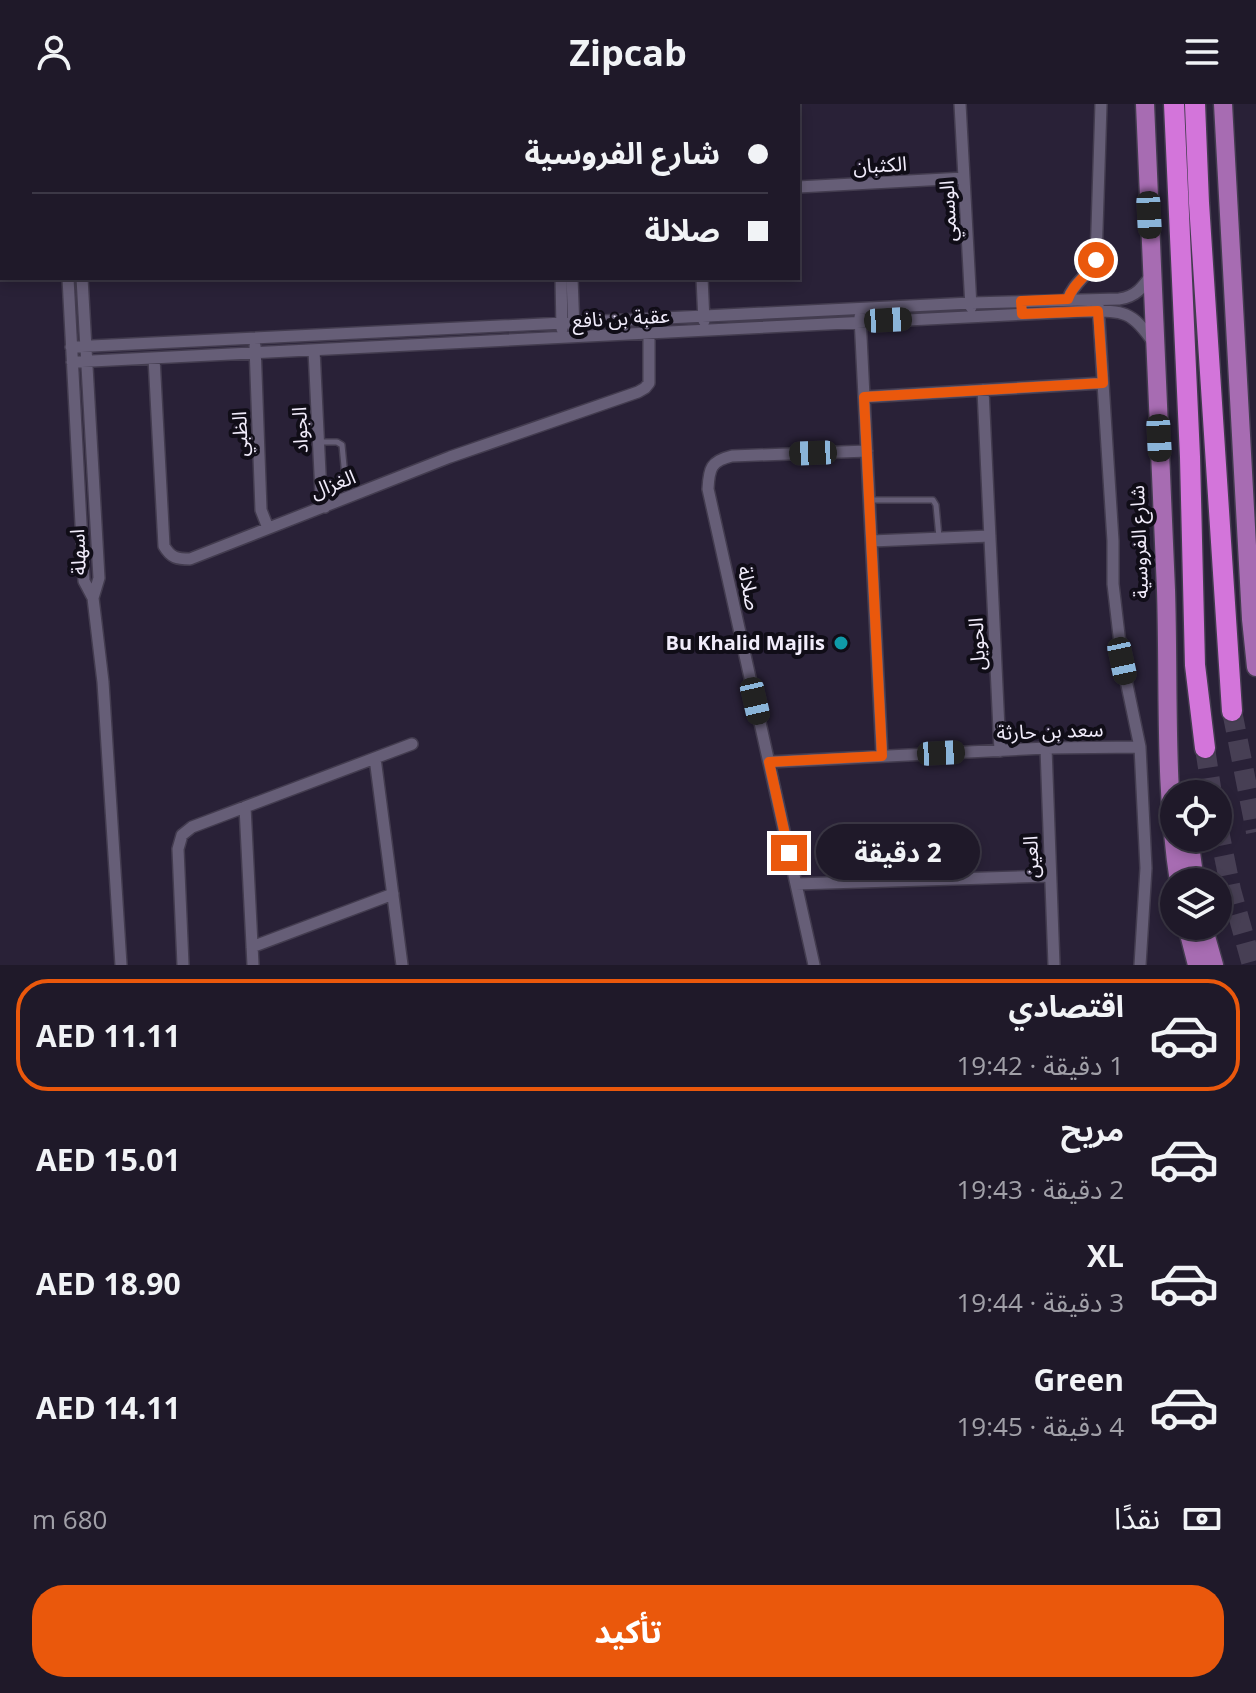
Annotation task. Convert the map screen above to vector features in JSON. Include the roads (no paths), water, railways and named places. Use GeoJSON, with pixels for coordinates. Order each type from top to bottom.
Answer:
{"type":"FeatureCollection","features":[{"type":"Feature","properties":{"kind":"highway"},"geometry":{"type":"LineString","coordinates":[[1174,104],[1190,457],[1195,665],[1205,748]]}},
{"type":"Feature","properties":{"kind":"highway"},"geometry":{"type":"LineString","coordinates":[[1195,104],[1232,711]]}},
{"type":"Feature","properties":{"kind":"main road","name":"شارع الفروسية"},"geometry":{"type":"LineString","coordinates":[[1145,104],[1171,807],[1178,868]]}},
{"type":"Feature","properties":{"kind":"main road"},"geometry":{"type":"LineString","coordinates":[[1223,104],[1256,667]]}},
{"type":"Feature","properties":{"kind":"main road"},"geometry":{"type":"LineString","coordinates":[[1169,700],[1181,780]]}},
{"type":"Feature","properties":{"kind":"main road"},"geometry":{"type":"LineString","coordinates":[[1190,940],[1195,961]]}},
{"type":"Feature","properties":{"kind":"main road"},"geometry":{"type":"LineString","coordinates":[[1207,940],[1214,965]]}},
{"type":"Feature","properties":{"kind":"street","name":"الوسمي"},"geometry":{"type":"LineString","coordinates":[[960,104],[972,309]]}},
{"type":"Feature","properties":{"kind":"street"},"geometry":{"type":"LineString","coordinates":[[1068,299],[1096,260],[1101,104]]}},
{"type":"Feature","properties":{"kind":"street","name":"الكثبان"},"geometry":{"type":"LineString","coordinates":[[800,187],[964,178]]}},
{"type":"Feature","properties":{"kind":"street","name":"عقبة بن نافع"},"geometry":{"type":"LineString","coordinates":[[71,347],[859,308],[972,309],[1098,305],[1129,298],[1143,287],[1152,273]]}},
{"type":"Feature","properties":{"kind":"street","name":"اسهلة"},"geometry":{"type":"LineString","coordinates":[[68,280],[84,581],[93,598]]}},
{"type":"Feature","properties":{"kind":"street","name":"اسهلة"},"geometry":{"type":"LineString","coordinates":[[82,280],[99,578],[93,598]]}},
{"type":"Feature","properties":{"kind":"street"},"geometry":{"type":"LineString","coordinates":[[561,280],[569,338]]}},
{"type":"Feature","properties":{"kind":"street"},"geometry":{"type":"LineString","coordinates":[[568,324],[572,280]]}},
{"type":"Feature","properties":{"kind":"street"},"geometry":{"type":"LineString","coordinates":[[702,280],[705,331]]}},
{"type":"Feature","properties":{"kind":"street","name":"عقبة بن نافع"},"geometry":{"type":"LineString","coordinates":[[1022,307],[1068,299],[1098,305],[1135,319],[1155,346]]}},
{"type":"Feature","properties":{"kind":"street"},"geometry":{"type":"LineString","coordinates":[[1098,305],[1114,596],[1122,661],[1140,747],[1146,868],[1140,965]]}},
{"type":"Feature","properties":{"kind":"street"},"geometry":{"type":"LineString","coordinates":[[859,308],[882,756]]}},
{"type":"Feature","properties":{"kind":"street","name":"عقبة بن نافع"},"geometry":{"type":"LineString","coordinates":[[72,362],[705,331],[860,321],[972,309]]}},
{"type":"Feature","properties":{"kind":"street","name":"الغزال"},"geometry":{"type":"LineString","coordinates":[[154,358],[164,546],[169,555],[177,559],[190,559],[450,457],[638,392],[649,383],[649,334]]}},
{"type":"Feature","properties":{"kind":"street","name":"الظبي"},"geometry":{"type":"LineString","coordinates":[[254,338],[261,510],[268,528]]}},
{"type":"Feature","properties":{"kind":"street","name":"الجواد"},"geometry":{"type":"LineString","coordinates":[[314,350],[321,494],[325,507]]}},
{"type":"Feature","properties":{"kind":"street"},"geometry":{"type":"LineString","coordinates":[[864,397],[1103,383]]}},
{"type":"Feature","properties":{"kind":"street","name":"الحويل"},"geometry":{"type":"LineString","coordinates":[[983,390],[1000,751]]}},
{"type":"Feature","properties":{"kind":"street","name":"صلالة"},"geometry":{"type":"LineString","coordinates":[[814,965],[708,489],[709,476],[719,459],[732,456],[867,451]]}},
{"type":"Feature","properties":{"kind":"street"},"geometry":{"type":"LineString","coordinates":[[872,541],[990,536]]}},
{"type":"Feature","properties":{"kind":"street"},"geometry":{"type":"LineString","coordinates":[[93,598],[103,682],[121,965]]}},
{"type":"Feature","properties":{"kind":"street"},"geometry":{"type":"LineString","coordinates":[[183,965],[178,849],[182,835],[192,827],[412,744]]}},
{"type":"Feature","properties":{"kind":"street","name":"سعد بن حارثة"},"geometry":{"type":"LineString","coordinates":[[769,762],[1046,748],[1140,747]]}},
{"type":"Feature","properties":{"kind":"street","name":"العين"},"geometry":{"type":"LineString","coordinates":[[1046,748],[1054,965]]}},
{"type":"Feature","properties":{"kind":"street"},"geometry":{"type":"LineString","coordinates":[[375,758],[402,965]]}},
{"type":"Feature","properties":{"kind":"street"},"geometry":{"type":"LineString","coordinates":[[245,807],[253,965]]}},
{"type":"Feature","properties":{"kind":"street"},"geometry":{"type":"LineString","coordinates":[[796,884],[1050,876]]}},
{"type":"Feature","properties":{"kind":"street"},"geometry":{"type":"LineString","coordinates":[[252,947],[393,894]]}},
{"type":"Feature","properties":{"kind":"lane"},"geometry":{"type":"LineString","coordinates":[[318,443],[337,442],[342,445],[345,477]]}},
{"type":"Feature","properties":{"kind":"lane"},"geometry":{"type":"LineString","coordinates":[[870,500],[933,500],[939,538]]}},
{"type":"Feature","properties":{"kind":"tunnel"},"geometry":{"type":"LineString","coordinates":[[1232,711],[1256,832]]}},
{"type":"Feature","properties":{"kind":"tunnel"},"geometry":{"type":"LineString","coordinates":[[1205,748],[1210,780]]}},
{"type":"Feature","properties":{"kind":"tunnel"},"geometry":{"type":"LineString","coordinates":[[1223,852],[1252,965]]}},
{"type":"Feature","properties":{"kind":"place","name":"Bu Khalid Majlis"},"geometry":{"type":"Point","coordinates":[841,643]}}]}
